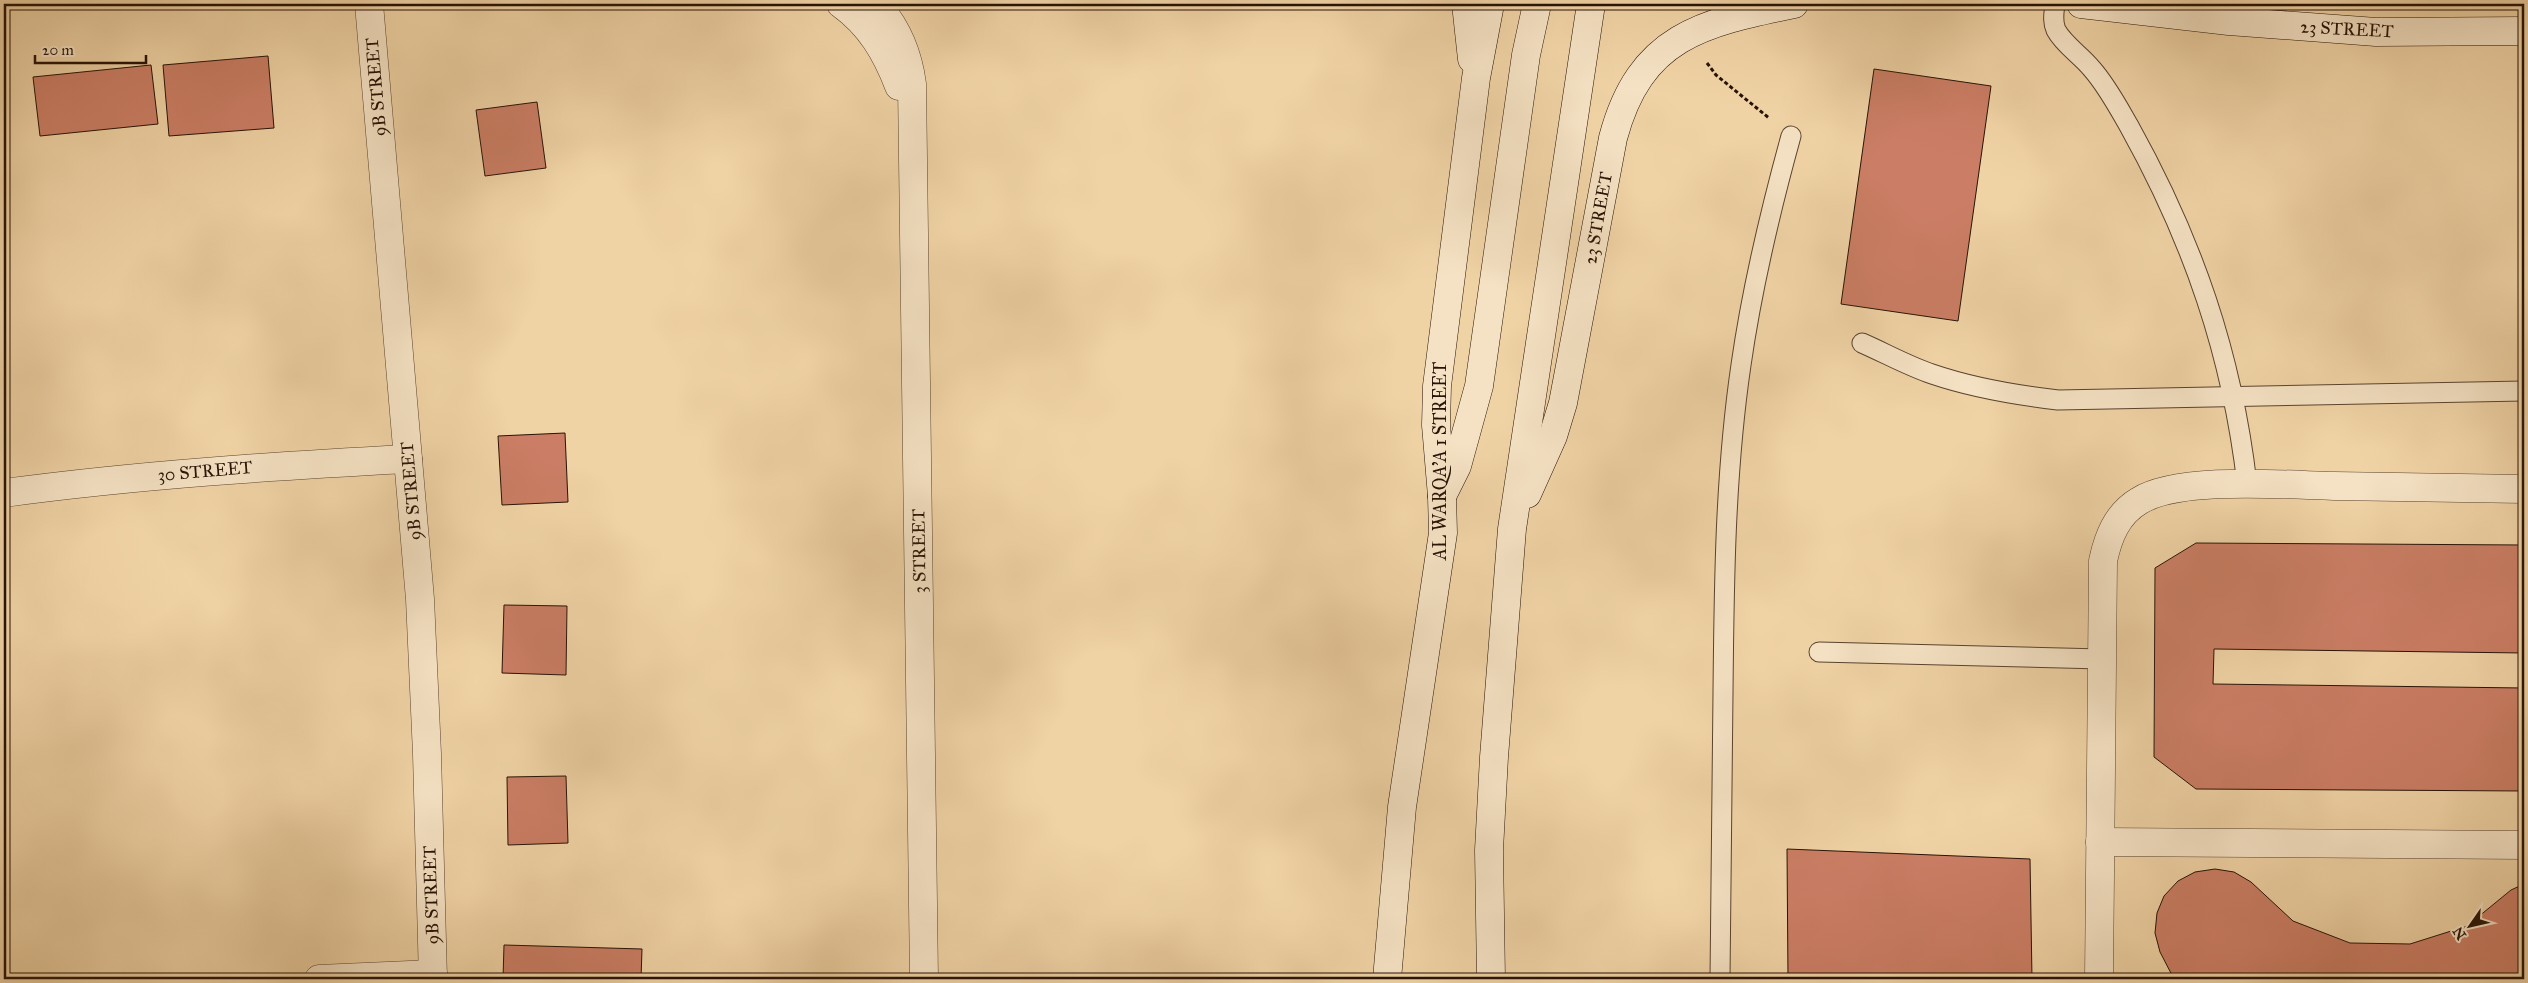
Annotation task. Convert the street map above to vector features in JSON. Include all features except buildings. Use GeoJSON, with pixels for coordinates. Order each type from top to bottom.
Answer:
{"type":"FeatureCollection","features":[{"type":"Feature","properties":{"kind":"street","name":"9B STREET"},"geometry":{"type":"LineString","coordinates":[[369,4],[420,608],[433,977]]}},
{"type":"Feature","properties":{"kind":"street","name":"3 STREET"},"geometry":{"type":"LineString","coordinates":[[841,4],[855,14],[873,34],[888,57],[913,122]]}},
{"type":"Feature","properties":{"kind":"street","name":"3 STREET"},"geometry":{"type":"LineString","coordinates":[[876,4],[887,16],[904,48],[912,84],[924,979]]}},
{"type":"Feature","properties":{"kind":"street"},"geometry":{"type":"LineString","coordinates":[[1466,4],[1476,78]]}},
{"type":"Feature","properties":{"kind":"street","name":"AL WARQA'A 1 STREET"},"geometry":{"type":"LineString","coordinates":[[1387,979],[1402,807],[1443,533],[1437,434],[1437,386],[1476,78],[1490,4]]}},
{"type":"Feature","properties":{"kind":"street"},"geometry":{"type":"LineString","coordinates":[[1442,496],[1460,459],[1480,386],[1526,55],[1537,4]]}},
{"type":"Feature","properties":{"kind":"street"},"geometry":{"type":"LineString","coordinates":[[1495,975],[1489,850],[1494,757],[1512,530],[1591,4]]}},
{"type":"Feature","properties":{"kind":"street","name":"23 STREET"},"geometry":{"type":"LineString","coordinates":[[1512,530],[1553,436],[1563,403],[1620,112],[1631,88],[1646,67],[1665,49],[1687,34],[1711,23],[1794,4]]}},
{"type":"Feature","properties":{"kind":"street","name":"23 STREET"},"geometry":{"type":"LineString","coordinates":[[2081,4],[2230,21],[2376,32],[2456,33],[2524,31]]}},
{"type":"Feature","properties":{"kind":"street","name":"30 STREET"},"geometry":{"type":"LineString","coordinates":[[4,493],[90,481],[408,458]]}},
{"type":"Feature","properties":{"kind":"street"},"geometry":{"type":"LineString","coordinates":[[2099,979],[2102,560],[2107,541],[2126,511],[2139,501],[2161,491],[2247,484],[2524,489]]}},
{"type":"Feature","properties":{"kind":"street"},"geometry":{"type":"LineString","coordinates":[[2100,842],[2524,845]]}},
{"type":"Feature","properties":{"kind":"street"},"geometry":{"type":"LineString","coordinates":[[319,979],[433,977]]}},
{"type":"Feature","properties":{"kind":"lane"},"geometry":{"type":"LineString","coordinates":[[2055,4],[2053,18],[2061,37],[2102,81],[2145,155],[2176,217],[2204,291],[2235,397],[2247,484]]}},
{"type":"Feature","properties":{"kind":"lane"},"geometry":{"type":"LineString","coordinates":[[1720,979],[1724,600],[1732,443],[1741,365],[1754,288],[1770,212],[1791,136]]}},
{"type":"Feature","properties":{"kind":"lane"},"geometry":{"type":"LineString","coordinates":[[1862,343],[1930,373],[1974,387],[2058,400],[2524,392]]}},
{"type":"Feature","properties":{"kind":"lane"},"geometry":{"type":"LineString","coordinates":[[1819,652],[2102,659]]}},
{"type":"Feature","properties":{"kind":"path"},"geometry":{"type":"LineString","coordinates":[[1687,34],[1716,75],[1791,136]]}}]}
